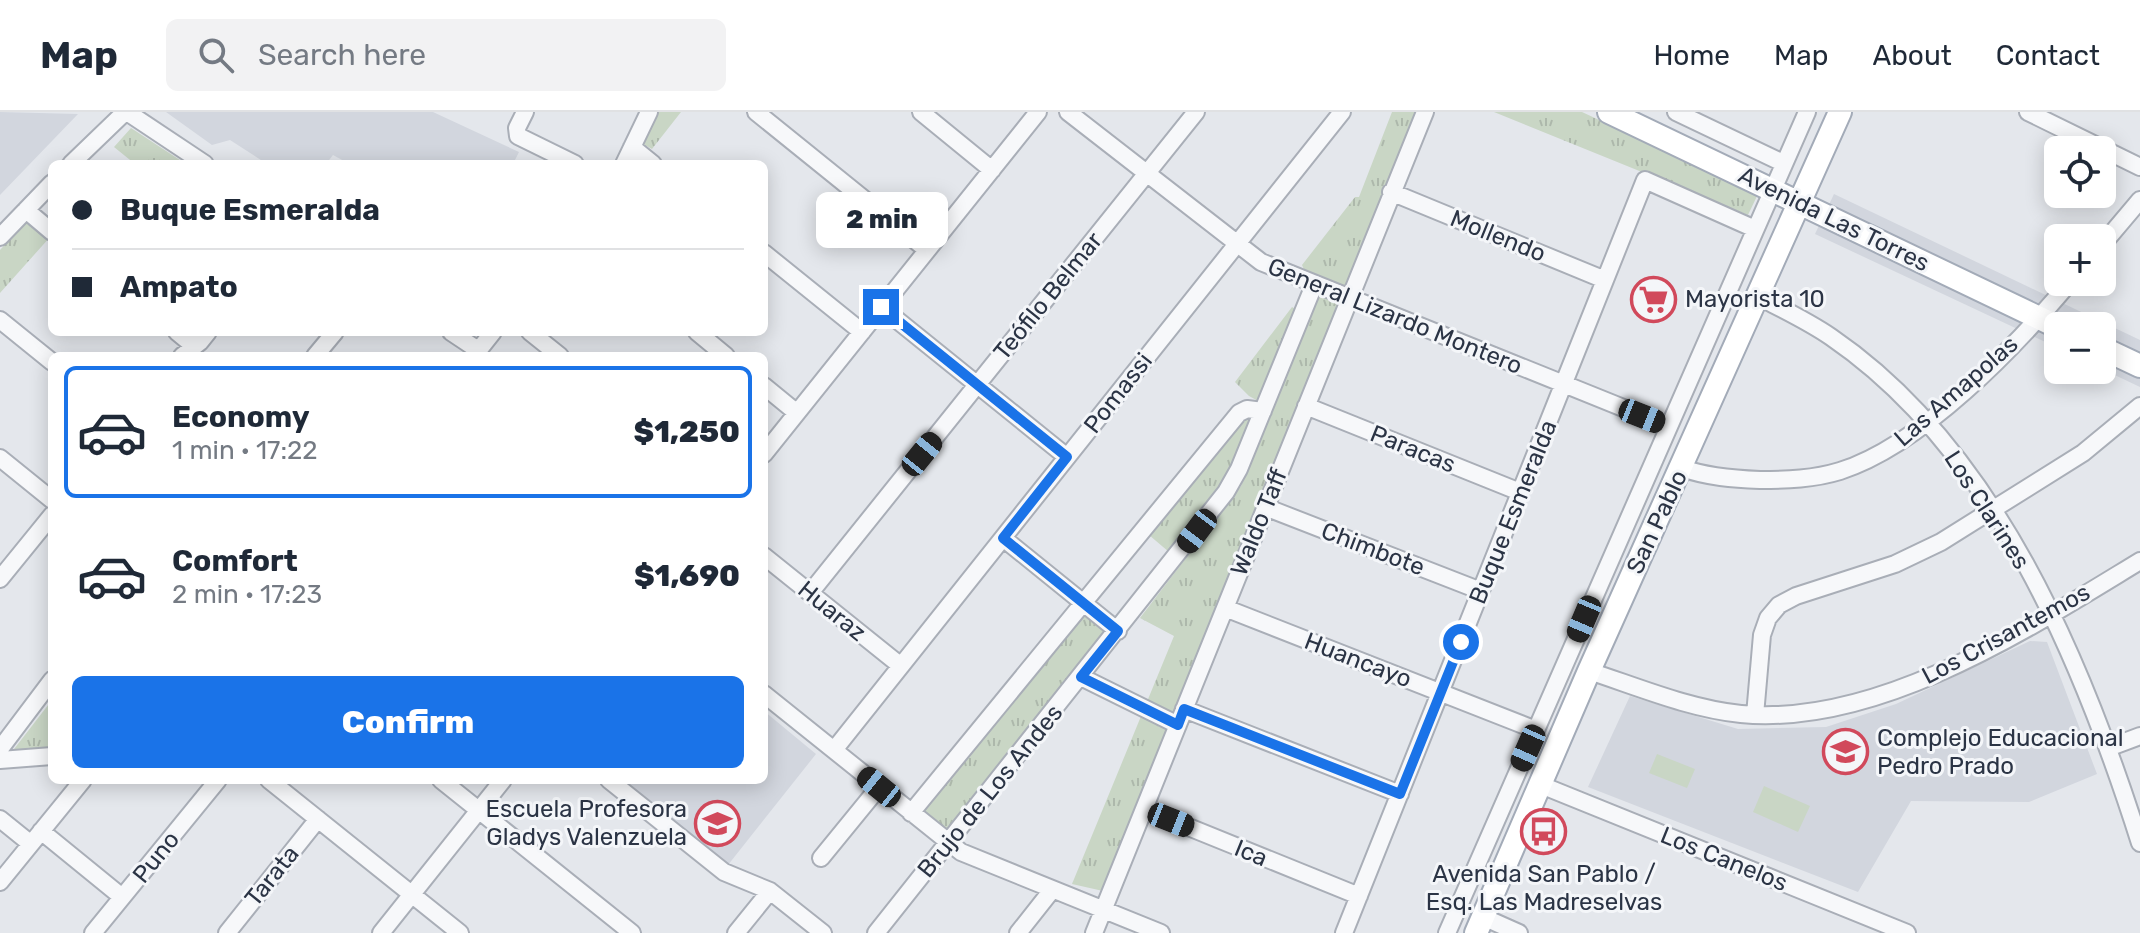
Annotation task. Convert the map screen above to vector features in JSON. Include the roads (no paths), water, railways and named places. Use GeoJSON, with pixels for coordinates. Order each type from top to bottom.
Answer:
{"type":"FeatureCollection","features":[{"type":"Feature","properties":{"kind":"main road","name":"Avenida Las Torres"},"geometry":{"type":"LineString","coordinates":[[1609,112],[1636,118],[1772,190],[2044,320]]}},
{"type":"Feature","properties":{"kind":"main road","name":"San Pablo"},"geometry":{"type":"LineString","coordinates":[[1479,925],[1589,671],[1840,112]]}},
{"type":"Feature","properties":{"kind":"main road"},"geometry":{"type":"LineString","coordinates":[[2116,355],[2140,366]]}},
{"type":"Feature","properties":{"kind":"street"},"geometry":{"type":"LineString","coordinates":[[75,160],[126,112],[199,160]]}},
{"type":"Feature","properties":{"kind":"street"},"geometry":{"type":"LineString","coordinates":[[525,112],[517,133],[568,160]]}},
{"type":"Feature","properties":{"kind":"street"},"geometry":{"type":"LineString","coordinates":[[626,160],[649,112]]}},
{"type":"Feature","properties":{"kind":"street"},"geometry":{"type":"LineString","coordinates":[[756,112],[927,250]]}},
{"type":"Feature","properties":{"kind":"street"},"geometry":{"type":"LineString","coordinates":[[921,112],[992,170]]}},
{"type":"Feature","properties":{"kind":"street"},"geometry":{"type":"LineString","coordinates":[[768,449],[1038,112]]}},
{"type":"Feature","properties":{"kind":"street","name":"General Lizardo Montero"},"geometry":{"type":"LineString","coordinates":[[1068,112],[1261,262],[1668,426]]}},
{"type":"Feature","properties":{"kind":"street","name":"Teófilo Belmar"},"geometry":{"type":"LineString","coordinates":[[810,593],[1196,112]]}},
{"type":"Feature","properties":{"kind":"street","name":"Pomassi"},"geometry":{"type":"LineString","coordinates":[[834,750],[1342,112]]}},
{"type":"Feature","properties":{"kind":"street","name":"Waldo Taff"},"geometry":{"type":"LineString","coordinates":[[1094,933],[1425,112]]}},
{"type":"Feature","properties":{"kind":"street","name":"Avenida Las Torres"},"geometry":{"type":"LineString","coordinates":[[1676,112],[1783,163]]}},
{"type":"Feature","properties":{"kind":"street","name":"San Pablo"},"geometry":{"type":"LineString","coordinates":[[1447,933],[1807,112]]}},
{"type":"Feature","properties":{"kind":"street"},"geometry":{"type":"LineString","coordinates":[[2028,112],[2140,167]]}},
{"type":"Feature","properties":{"kind":"street"},"geometry":{"type":"LineString","coordinates":[[632,147],[648,160]]}},
{"type":"Feature","properties":{"kind":"street","name":"Buque Esmeralda"},"geometry":{"type":"LineString","coordinates":[[1344,933],[1645,180],[1755,229]]}},
{"type":"Feature","properties":{"kind":"street"},"geometry":{"type":"LineString","coordinates":[[0,237],[48,187]]}},
{"type":"Feature","properties":{"kind":"street","name":"Mollendo"},"geometry":{"type":"LineString","coordinates":[[1391,192],[1605,280]]}},
{"type":"Feature","properties":{"kind":"street"},"geometry":{"type":"LineString","coordinates":[[2116,228],[2140,200]]}},
{"type":"Feature","properties":{"kind":"street"},"geometry":{"type":"LineString","coordinates":[[26,210],[48,229]]}},
{"type":"Feature","properties":{"kind":"street"},"geometry":{"type":"LineString","coordinates":[[768,256],[862,332]]}},
{"type":"Feature","properties":{"kind":"street","name":"Brujo de Los Andes"},"geometry":{"type":"LineString","coordinates":[[876,933],[1226,492],[1239,469],[1314,285]]}},
{"type":"Feature","properties":{"kind":"street","name":"Los Clarines"},"geometry":{"type":"LineString","coordinates":[[1757,296],[1804,320],[1884,379],[1951,452],[1992,511],[2051,615],[2108,748],[2140,843]]}},
{"type":"Feature","properties":{"kind":"street"},"geometry":{"type":"LineString","coordinates":[[881,307],[1067,457]]}},
{"type":"Feature","properties":{"kind":"street"},"geometry":{"type":"LineString","coordinates":[[0,320],[48,359]]}},
{"type":"Feature","properties":{"kind":"street","name":"Las Amapolas"},"geometry":{"type":"LineString","coordinates":[[1682,468],[1708,476],[1753,479],[1823,475],[1879,454],[1927,423],[2044,326]]}},
{"type":"Feature","properties":{"kind":"street"},"geometry":{"type":"LineString","coordinates":[[188,351],[204,336]]}},
{"type":"Feature","properties":{"kind":"street"},"geometry":{"type":"LineString","coordinates":[[318,352],[332,336]]}},
{"type":"Feature","properties":{"kind":"street"},"geometry":{"type":"LineString","coordinates":[[456,336],[475,352]]}},
{"type":"Feature","properties":{"kind":"street"},"geometry":{"type":"LineString","coordinates":[[477,352],[490,336]]}},
{"type":"Feature","properties":{"kind":"street"},"geometry":{"type":"LineString","coordinates":[[535,336],[555,352]]}},
{"type":"Feature","properties":{"kind":"street"},"geometry":{"type":"LineString","coordinates":[[702,336],[721,352]]}},
{"type":"Feature","properties":{"kind":"street"},"geometry":{"type":"LineString","coordinates":[[768,389],[797,413]]}},
{"type":"Feature","properties":{"kind":"street","name":"Paracas"},"geometry":{"type":"LineString","coordinates":[[1306,406],[1520,492]]}},
{"type":"Feature","properties":{"kind":"street"},"geometry":{"type":"LineString","coordinates":[[1755,715],[1762,635],[1768,618],[1779,605],[1796,596],[1875,572],[1915,556],[2083,453],[2140,406]]}},
{"type":"Feature","properties":{"kind":"street","name":"Brujo de Los Andes"},"geometry":{"type":"LineString","coordinates":[[911,813],[1239,413],[1251,409],[1263,411]]}},
{"type":"Feature","properties":{"kind":"street"},"geometry":{"type":"LineString","coordinates":[[0,458],[48,497]]}},
{"type":"Feature","properties":{"kind":"street","name":"Chimbote"},"geometry":{"type":"LineString","coordinates":[[1265,507],[1481,591]]}},
{"type":"Feature","properties":{"kind":"street"},"geometry":{"type":"LineString","coordinates":[[0,579],[48,520]]}},
{"type":"Feature","properties":{"kind":"street"},"geometry":{"type":"LineString","coordinates":[[1003,538],[1118,631]]}},
{"type":"Feature","properties":{"kind":"street","name":"Huaraz"},"geometry":{"type":"LineString","coordinates":[[768,559],[901,666]]}},
{"type":"Feature","properties":{"kind":"street","name":"Los Crisantemos"},"geometry":{"type":"LineString","coordinates":[[1589,671],[1702,706],[1755,715],[1825,708],[1891,691],[1950,668],[2051,615],[2140,561]]}},
{"type":"Feature","properties":{"kind":"street","name":"Huancayo"},"geometry":{"type":"LineString","coordinates":[[1225,608],[1536,730]]}},
{"type":"Feature","properties":{"kind":"street"},"geometry":{"type":"LineString","coordinates":[[1081,677],[1178,725]]}},
{"type":"Feature","properties":{"kind":"street"},"geometry":{"type":"LineString","coordinates":[[0,749],[48,685]]}},
{"type":"Feature","properties":{"kind":"street"},"geometry":{"type":"LineString","coordinates":[[768,697],[949,843],[973,858],[1161,933]]}},
{"type":"Feature","properties":{"kind":"street"},"geometry":{"type":"LineString","coordinates":[[1184,709],[1400,794]]}},
{"type":"Feature","properties":{"kind":"street"},"geometry":{"type":"LineString","coordinates":[[2108,748],[2140,736]]}},
{"type":"Feature","properties":{"kind":"street"},"geometry":{"type":"LineString","coordinates":[[0,760],[48,756]]}},
{"type":"Feature","properties":{"kind":"street"},"geometry":{"type":"LineString","coordinates":[[0,882],[80,784]]}},
{"type":"Feature","properties":{"kind":"street","name":"Puno"},"geometry":{"type":"LineString","coordinates":[[93,933],[215,784]]}},
{"type":"Feature","properties":{"kind":"street"},"geometry":{"type":"LineString","coordinates":[[274,784],[460,933]]}},
{"type":"Feature","properties":{"kind":"street"},"geometry":{"type":"LineString","coordinates":[[446,784],[632,933]]}},
{"type":"Feature","properties":{"kind":"street"},"geometry":{"type":"LineString","coordinates":[[381,933],[500,784]]}},
{"type":"Feature","properties":{"kind":"street"},"geometry":{"type":"LineString","coordinates":[[614,784],[724,872],[770,891],[823,933]]}},
{"type":"Feature","properties":{"kind":"street","name":"Los Canelos"},"geometry":{"type":"LineString","coordinates":[[1541,785],[1907,933]]}},
{"type":"Feature","properties":{"kind":"street"},"geometry":{"type":"LineString","coordinates":[[821,858],[879,787]]}},
{"type":"Feature","properties":{"kind":"street","name":"Ica"},"geometry":{"type":"LineString","coordinates":[[1144,809],[1359,896]]}},
{"type":"Feature","properties":{"kind":"street"},"geometry":{"type":"LineString","coordinates":[[0,819],[36,838],[122,897]]}},
{"type":"Feature","properties":{"kind":"street","name":"Tarata"},"geometry":{"type":"LineString","coordinates":[[227,933],[318,819]]}},
{"type":"Feature","properties":{"kind":"street"},"geometry":{"type":"LineString","coordinates":[[1018,933],[1052,890]]}},
{"type":"Feature","properties":{"kind":"street"},"geometry":{"type":"LineString","coordinates":[[736,933],[770,891]]}},
{"type":"Feature","properties":{"kind":"street"},"geometry":{"type":"LineString","coordinates":[[1479,925],[1519,933]]}},
{"type":"Feature","properties":{"kind":"place","name":"Mayorista 10"},"geometry":{"type":"Point","coordinates":[1654,299]}},
{"type":"Feature","properties":{"kind":"place","name":"Complejo Educacional Pedro Prado"},"geometry":{"type":"Point","coordinates":[1846,752]}},
{"type":"Feature","properties":{"kind":"place","name":"Escuela Profesora Gladys Valenzuela"},"geometry":{"type":"Point","coordinates":[718,823]}},
{"type":"Feature","properties":{"kind":"place","name":"Avenida San Pablo / Esq. Las Madreselvas"},"geometry":{"type":"Point","coordinates":[1544,832]}}]}
